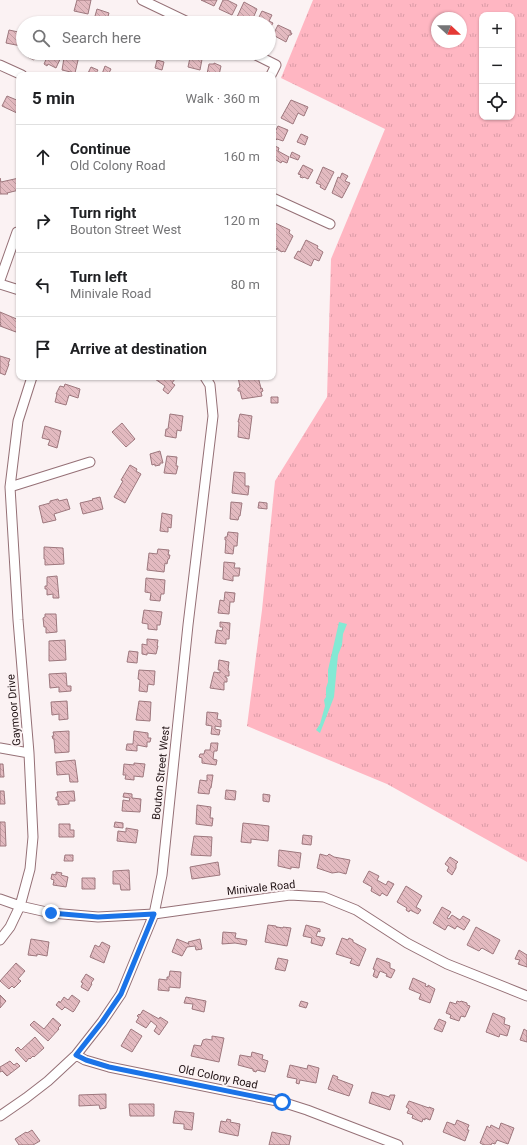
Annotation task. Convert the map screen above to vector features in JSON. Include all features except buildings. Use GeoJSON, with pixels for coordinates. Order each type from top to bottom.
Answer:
{"type":"FeatureCollection","features":[{"type":"Feature","properties":{"kind":"street"},"geometry":{"type":"LineString","coordinates":[[142,0],[175,16]]}},
{"type":"Feature","properties":{"kind":"street"},"geometry":{"type":"LineString","coordinates":[[266,60],[276,65],[272,72]]}},
{"type":"Feature","properties":{"kind":"street"},"geometry":{"type":"LineString","coordinates":[[0,65],[16,72]]}},
{"type":"Feature","properties":{"kind":"street"},"geometry":{"type":"LineString","coordinates":[[276,199],[330,224]]}},
{"type":"Feature","properties":{"kind":"street"},"geometry":{"type":"LineString","coordinates":[[0,280],[16,235]]}},
{"type":"Feature","properties":{"kind":"street"},"geometry":{"type":"LineString","coordinates":[[0,284],[16,289]]}},
{"type":"Feature","properties":{"kind":"street","name":"Gaymoor Drive"},"geometry":{"type":"LineString","coordinates":[[0,940],[10,927],[20,906],[30,869],[33,837],[29,753],[18,620],[10,487],[18,421],[31,380]]}},
{"type":"Feature","properties":{"kind":"street","name":"Bouton Street West"},"geometry":{"type":"LineString","coordinates":[[0,1116],[32,1094],[76,1055],[102,1022],[121,994],[154,914],[162,875],[213,416],[210,385],[207,380]]}},
{"type":"Feature","properties":{"kind":"street"},"geometry":{"type":"LineString","coordinates":[[10,487],[90,462]]}},
{"type":"Feature","properties":{"kind":"street"},"geometry":{"type":"LineString","coordinates":[[0,748],[29,753]]}},
{"type":"Feature","properties":{"kind":"street","name":"Minivale Road"},"geometry":{"type":"LineString","coordinates":[[0,899],[20,906],[51,913],[98,917],[154,914],[290,895],[324,898],[356,910],[407,943],[447,964],[527,996]]}},
{"type":"Feature","properties":{"kind":"street","name":"Old Colony Road"},"geometry":{"type":"LineString","coordinates":[[76,1055],[86,1060],[109,1067],[282,1102],[398,1145]]}},
{"type":"Feature","properties":{"kind":"green space"},"geometry":{"type":"Polygon","coordinates":[[[313,0],[527,0],[527,862],[387,784],[247,726],[262,610],[275,481],[327,397],[331,259],[385,129],[281,78],[313,0]]]}},
{"type":"Feature","properties":{"kind":"shaded area"},"geometry":{"type":"Polygon","coordinates":[[[339,622],[347,624],[338,655],[334,697],[320,733],[316,730],[320,724],[325,706],[324,700],[326,697],[328,682],[328,670],[339,622]]]}},
{"type":"Feature","properties":{"kind":"route"},"geometry":{"type":"LineString","coordinates":[[51,913],[98,917],[154,914],[121,994],[102,1022],[76,1055],[86,1060],[109,1067],[282,1102]]}}]}
